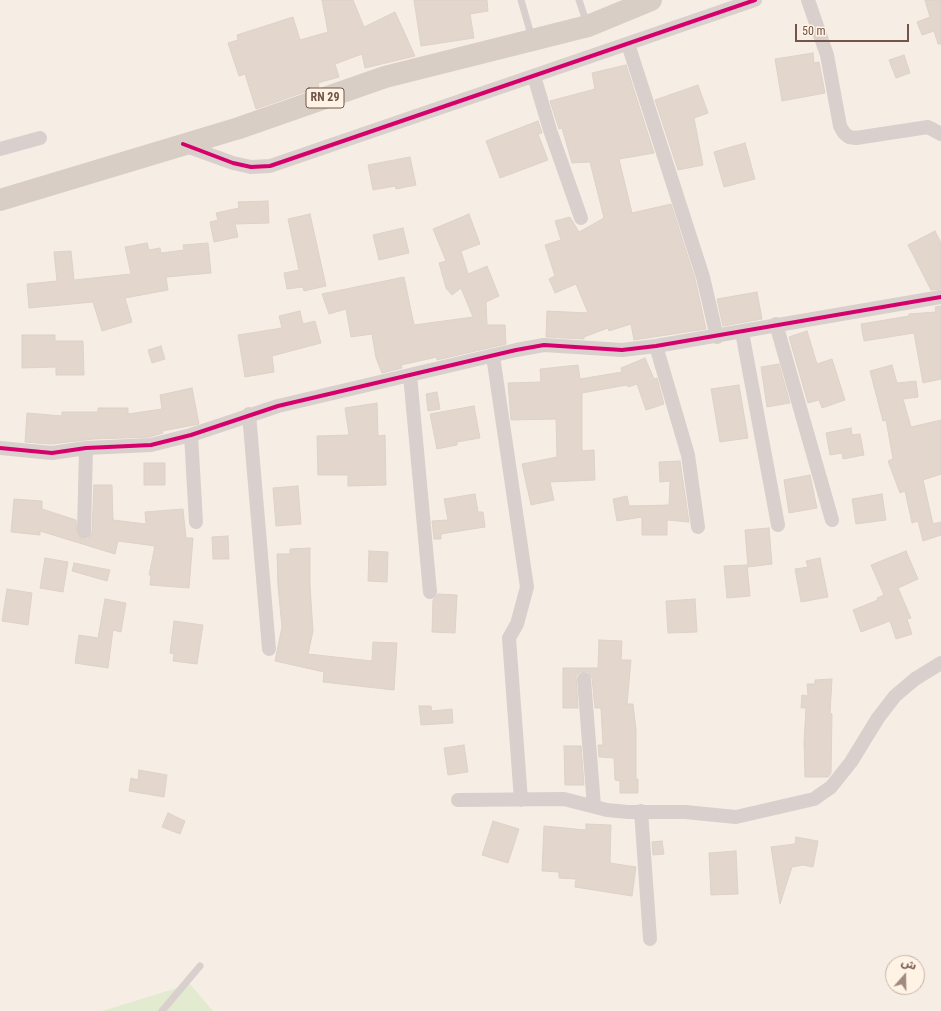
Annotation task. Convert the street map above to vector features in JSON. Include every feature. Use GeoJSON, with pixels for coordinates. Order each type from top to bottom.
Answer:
{"type":"FeatureCollection","features":[{"type":"Feature","properties":{"kind":"main road","name":"RN 29"},"geometry":{"type":"LineString","coordinates":[[0,200],[239,128],[385,77],[588,26],[651,0]]}},
{"type":"Feature","properties":{"kind":"street"},"geometry":{"type":"LineString","coordinates":[[183,144],[233,163],[251,167],[270,166],[755,0]]}},
{"type":"Feature","properties":{"kind":"street"},"geometry":{"type":"LineString","coordinates":[[808,0],[826,55],[840,126],[844,133],[849,137],[856,138],[928,127],[941,134]]}},
{"type":"Feature","properties":{"kind":"street"},"geometry":{"type":"LineString","coordinates":[[628,44],[703,277],[716,337]]}},
{"type":"Feature","properties":{"kind":"street"},"geometry":{"type":"LineString","coordinates":[[534,76],[550,130],[581,218]]}},
{"type":"Feature","properties":{"kind":"street"},"geometry":{"type":"LineString","coordinates":[[0,150],[40,138]]}},
{"type":"Feature","properties":{"kind":"street"},"geometry":{"type":"LineString","coordinates":[[0,448],[52,452],[86,448],[151,445],[191,435],[249,414],[314,396],[544,345],[622,350],[656,346],[716,337],[776,324],[941,297]]}},
{"type":"Feature","properties":{"kind":"street"},"geometry":{"type":"LineString","coordinates":[[776,324],[832,520]]}},
{"type":"Feature","properties":{"kind":"street"},"geometry":{"type":"LineString","coordinates":[[742,332],[778,525]]}},
{"type":"Feature","properties":{"kind":"street"},"geometry":{"type":"LineString","coordinates":[[656,346],[688,455],[698,527]]}},
{"type":"Feature","properties":{"kind":"street"},"geometry":{"type":"LineString","coordinates":[[493,356],[527,587],[517,624],[509,638],[521,800]]}},
{"type":"Feature","properties":{"kind":"street"},"geometry":{"type":"LineString","coordinates":[[410,375],[430,592]]}},
{"type":"Feature","properties":{"kind":"street"},"geometry":{"type":"LineString","coordinates":[[249,414],[269,649]]}},
{"type":"Feature","properties":{"kind":"street"},"geometry":{"type":"LineString","coordinates":[[191,435],[196,522]]}},
{"type":"Feature","properties":{"kind":"street"},"geometry":{"type":"LineString","coordinates":[[84,532],[86,448]]}},
{"type":"Feature","properties":{"kind":"street"},"geometry":{"type":"LineString","coordinates":[[458,800],[564,799],[607,810],[628,812],[685,812],[736,817],[814,799],[831,787],[847,767],[878,718],[895,696],[915,679],[941,663]]}},
{"type":"Feature","properties":{"kind":"street"},"geometry":{"type":"LineString","coordinates":[[584,679],[594,806]]}},
{"type":"Feature","properties":{"kind":"street"},"geometry":{"type":"LineString","coordinates":[[641,811],[650,939]]}},
{"type":"Feature","properties":{"kind":"lane"},"geometry":{"type":"LineString","coordinates":[[521,0],[532,40]]}},
{"type":"Feature","properties":{"kind":"lane"},"geometry":{"type":"LineString","coordinates":[[579,0],[588,26]]}},
{"type":"Feature","properties":{"kind":"lane"},"geometry":{"type":"LineString","coordinates":[[162,1011],[200,966]]}},
{"type":"Feature","properties":{"kind":"green space"},"geometry":{"type":"Polygon","coordinates":[[[190,984],[213,1011],[102,1011],[190,984]]]}},
{"type":"Feature","properties":{"kind":"building"},"geometry":{"type":"Polygon","coordinates":[[[322,0],[353,0],[364,27],[395,12],[415,56],[365,68],[362,54],[335,64],[339,77],[318,83],[319,87],[256,109],[245,74],[239,76],[228,43],[238,40],[237,35],[293,17],[300,40],[328,32],[322,0]]]}},
{"type":"Feature","properties":{"kind":"building"},"geometry":{"type":"Polygon","coordinates":[[[414,0],[487,0],[488,11],[470,14],[474,38],[421,46],[414,0]]]}},
{"type":"Feature","properties":{"kind":"building"},"geometry":{"type":"Polygon","coordinates":[[[925,0],[941,0],[941,44],[938,44],[934,31],[922,35],[917,22],[930,17],[925,0]]]}},
{"type":"Feature","properties":{"kind":"building"},"geometry":{"type":"Polygon","coordinates":[[[813,53],[814,63],[819,62],[825,93],[782,101],[775,59],[813,53]]]}},
{"type":"Feature","properties":{"kind":"building"},"geometry":{"type":"Polygon","coordinates":[[[904,55],[910,73],[896,78],[889,60],[904,55]]]}},
{"type":"Feature","properties":{"kind":"building"},"geometry":{"type":"Polygon","coordinates":[[[626,65],[654,153],[619,159],[632,213],[671,204],[695,279],[706,329],[634,340],[631,324],[609,331],[608,328],[584,337],[584,339],[546,337],[547,311],[588,313],[576,284],[555,293],[549,279],[555,276],[545,245],[561,240],[555,221],[570,217],[579,232],[604,218],[590,162],[572,163],[562,128],[559,129],[550,101],[595,89],[592,73],[626,65]]]}},
{"type":"Feature","properties":{"kind":"building"},"geometry":{"type":"Polygon","coordinates":[[[698,85],[708,113],[694,118],[703,165],[678,170],[655,100],[698,85]]]}},
{"type":"Feature","properties":{"kind":"building"},"geometry":{"type":"Polygon","coordinates":[[[538,121],[542,133],[538,134],[548,160],[500,178],[486,141],[538,121]]]}},
{"type":"Feature","properties":{"kind":"building"},"geometry":{"type":"Polygon","coordinates":[[[745,143],[755,179],[724,187],[714,152],[745,143]]]}},
{"type":"Feature","properties":{"kind":"building"},"geometry":{"type":"Polygon","coordinates":[[[410,157],[416,185],[396,189],[395,186],[373,190],[368,165],[410,157]]]}},
{"type":"Feature","properties":{"kind":"building"},"geometry":{"type":"Polygon","coordinates":[[[268,201],[269,223],[235,224],[238,237],[214,242],[210,222],[218,220],[216,213],[239,208],[238,202],[268,201]]]}},
{"type":"Feature","properties":{"kind":"building"},"geometry":{"type":"Polygon","coordinates":[[[310,214],[326,286],[304,291],[303,287],[287,289],[284,273],[299,270],[288,219],[310,214]]]}},
{"type":"Feature","properties":{"kind":"building"},"geometry":{"type":"Polygon","coordinates":[[[469,214],[480,244],[461,251],[468,274],[487,266],[499,296],[486,302],[487,325],[505,325],[506,344],[437,360],[437,357],[401,365],[402,368],[382,373],[376,358],[372,334],[351,337],[346,309],[329,314],[322,294],[404,277],[414,325],[473,317],[461,288],[452,295],[446,288],[439,263],[446,261],[433,229],[469,214]]]}},
{"type":"Feature","properties":{"kind":"building"},"geometry":{"type":"Polygon","coordinates":[[[403,228],[409,253],[379,260],[373,235],[403,228]]]}},
{"type":"Feature","properties":{"kind":"building"},"geometry":{"type":"Polygon","coordinates":[[[935,231],[941,243],[941,289],[931,290],[908,245],[935,231]]]}},
{"type":"Feature","properties":{"kind":"building"},"geometry":{"type":"Polygon","coordinates":[[[147,243],[149,250],[160,248],[161,253],[184,250],[183,245],[208,243],[211,273],[166,277],[168,290],[125,298],[132,322],[102,331],[93,302],[29,308],[27,284],[57,281],[54,252],[71,251],[74,280],[131,274],[125,247],[147,243]]]}},
{"type":"Feature","properties":{"kind":"building"},"geometry":{"type":"Polygon","coordinates":[[[757,292],[762,319],[723,326],[717,299],[757,292]]]}},
{"type":"Feature","properties":{"kind":"building"},"geometry":{"type":"Polygon","coordinates":[[[941,306],[941,379],[923,383],[914,333],[864,341],[861,324],[909,316],[909,314],[936,312],[935,307],[941,306]]]}},
{"type":"Feature","properties":{"kind":"building"},"geometry":{"type":"Polygon","coordinates":[[[300,311],[303,324],[315,321],[321,343],[272,356],[274,372],[245,377],[238,335],[282,328],[279,316],[300,311]]]}},
{"type":"Feature","properties":{"kind":"building"},"geometry":{"type":"Polygon","coordinates":[[[807,331],[817,364],[832,359],[845,400],[822,408],[819,400],[808,403],[789,337],[807,331]]]}},
{"type":"Feature","properties":{"kind":"building"},"geometry":{"type":"Polygon","coordinates":[[[22,335],[55,335],[55,341],[83,341],[84,375],[56,375],[56,367],[22,368],[22,335]]]}},
{"type":"Feature","properties":{"kind":"building"},"geometry":{"type":"Polygon","coordinates":[[[161,346],[165,359],[152,363],[148,350],[161,346]]]}},
{"type":"Feature","properties":{"kind":"building"},"geometry":{"type":"Polygon","coordinates":[[[645,358],[654,379],[657,378],[664,404],[646,410],[637,384],[628,387],[627,385],[582,393],[582,451],[594,450],[595,480],[550,482],[554,500],[531,505],[522,464],[557,457],[556,419],[511,420],[508,383],[541,382],[540,369],[578,365],[580,379],[622,372],[621,368],[645,358]]]}},
{"type":"Feature","properties":{"kind":"building"},"geometry":{"type":"Polygon","coordinates":[[[779,364],[790,403],[767,407],[761,367],[779,364]]]}},
{"type":"Feature","properties":{"kind":"building"},"geometry":{"type":"Polygon","coordinates":[[[892,365],[897,383],[916,381],[918,397],[903,399],[911,427],[941,420],[941,474],[923,480],[933,524],[941,522],[941,535],[923,541],[918,521],[912,523],[905,491],[900,493],[888,461],[893,459],[886,420],[883,421],[870,371],[892,365]]]}},
{"type":"Feature","properties":{"kind":"building"},"geometry":{"type":"Polygon","coordinates":[[[739,385],[748,438],[720,442],[711,389],[739,385]]]}},
{"type":"Feature","properties":{"kind":"building"},"geometry":{"type":"Polygon","coordinates":[[[192,388],[199,424],[162,431],[163,433],[150,437],[94,439],[51,444],[25,442],[27,413],[62,416],[62,412],[98,412],[98,408],[128,408],[128,414],[162,409],[160,395],[192,388]]]}},
{"type":"Feature","properties":{"kind":"building"},"geometry":{"type":"Polygon","coordinates":[[[437,392],[440,409],[428,411],[426,394],[437,392]]]}},
{"type":"Feature","properties":{"kind":"building"},"geometry":{"type":"Polygon","coordinates":[[[377,403],[378,436],[385,435],[386,485],[348,486],[348,475],[318,475],[317,436],[349,435],[345,408],[377,403]]]}},
{"type":"Feature","properties":{"kind":"building"},"geometry":{"type":"Polygon","coordinates":[[[474,406],[480,438],[457,442],[457,445],[437,449],[430,414],[474,406]]]}},
{"type":"Feature","properties":{"kind":"building"},"geometry":{"type":"Polygon","coordinates":[[[851,428],[852,435],[860,434],[864,455],[843,459],[842,453],[830,455],[826,433],[851,428]]]}},
{"type":"Feature","properties":{"kind":"building"},"geometry":{"type":"Polygon","coordinates":[[[680,461],[689,522],[667,520],[667,535],[642,535],[642,517],[617,521],[613,499],[627,496],[629,506],[669,505],[670,481],[660,482],[659,462],[680,461]]]}},
{"type":"Feature","properties":{"kind":"building"},"geometry":{"type":"Polygon","coordinates":[[[144,463],[165,463],[165,485],[144,485],[144,463]]]}},
{"type":"Feature","properties":{"kind":"building"},"geometry":{"type":"Polygon","coordinates":[[[810,475],[817,508],[789,513],[784,480],[810,475]]]}},
{"type":"Feature","properties":{"kind":"building"},"geometry":{"type":"Polygon","coordinates":[[[94,485],[112,485],[113,520],[146,524],[145,512],[183,509],[186,538],[193,538],[189,588],[150,585],[151,575],[149,575],[155,546],[118,541],[115,554],[40,531],[40,535],[11,532],[14,499],[42,501],[42,509],[76,520],[77,536],[83,540],[88,539],[92,532],[94,485]]]}},
{"type":"Feature","properties":{"kind":"building"},"geometry":{"type":"Polygon","coordinates":[[[298,486],[301,524],[276,526],[273,488],[298,486]]]}},
{"type":"Feature","properties":{"kind":"building"},"geometry":{"type":"Polygon","coordinates":[[[475,494],[478,512],[483,512],[485,527],[441,534],[441,539],[434,539],[432,521],[448,520],[444,499],[475,494]]]}},
{"type":"Feature","properties":{"kind":"building"},"geometry":{"type":"Polygon","coordinates":[[[882,494],[886,520],[856,524],[852,499],[882,494]]]}},
{"type":"Feature","properties":{"kind":"building"},"geometry":{"type":"Polygon","coordinates":[[[769,528],[772,564],[748,567],[745,530],[769,528]]]}},
{"type":"Feature","properties":{"kind":"building"},"geometry":{"type":"Polygon","coordinates":[[[228,536],[229,559],[213,559],[212,537],[228,536]]]}},
{"type":"Feature","properties":{"kind":"building"},"geometry":{"type":"Polygon","coordinates":[[[310,548],[310,586],[313,631],[308,654],[372,661],[373,642],[397,643],[394,690],[323,682],[324,672],[275,661],[282,627],[277,554],[290,554],[290,549],[310,548]]]}},
{"type":"Feature","properties":{"kind":"building"},"geometry":{"type":"Polygon","coordinates":[[[369,551],[388,552],[387,582],[368,581],[369,551]]]}},
{"type":"Feature","properties":{"kind":"building"},"geometry":{"type":"Polygon","coordinates":[[[906,551],[918,579],[898,588],[911,618],[907,619],[912,634],[896,639],[890,621],[861,632],[853,610],[878,600],[877,598],[884,595],[871,565],[906,551]]]}},
{"type":"Feature","properties":{"kind":"building"},"geometry":{"type":"Polygon","coordinates":[[[45,558],[68,562],[63,592],[40,588],[45,558]]]}},
{"type":"Feature","properties":{"kind":"building"},"geometry":{"type":"Polygon","coordinates":[[[820,558],[828,597],[801,602],[795,569],[808,567],[806,561],[820,558]]]}},
{"type":"Feature","properties":{"kind":"building"},"geometry":{"type":"Polygon","coordinates":[[[74,563],[110,570],[107,581],[72,571],[74,563]]]}},
{"type":"Feature","properties":{"kind":"building"},"geometry":{"type":"Polygon","coordinates":[[[747,565],[750,596],[727,598],[724,566],[747,565]]]}},
{"type":"Feature","properties":{"kind":"building"},"geometry":{"type":"Polygon","coordinates":[[[7,589],[32,593],[28,625],[2,621],[7,589]]]}},
{"type":"Feature","properties":{"kind":"building"},"geometry":{"type":"Polygon","coordinates":[[[438,594],[457,595],[455,633],[432,632],[433,600],[438,594]]]}},
{"type":"Feature","properties":{"kind":"building"},"geometry":{"type":"Polygon","coordinates":[[[105,599],[126,603],[121,632],[113,630],[108,668],[75,663],[79,635],[98,638],[105,599]]]}},
{"type":"Feature","properties":{"kind":"building"},"geometry":{"type":"Polygon","coordinates":[[[695,599],[697,632],[668,633],[666,601],[695,599]]]}},
{"type":"Feature","properties":{"kind":"building"},"geometry":{"type":"Polygon","coordinates":[[[174,621],[203,625],[197,664],[173,661],[174,654],[170,653],[174,621]]]}},
{"type":"Feature","properties":{"kind":"building"},"geometry":{"type":"Polygon","coordinates":[[[599,640],[622,641],[621,660],[631,660],[627,704],[633,704],[636,730],[636,779],[638,779],[638,793],[620,793],[620,781],[615,780],[614,758],[599,757],[598,745],[603,745],[601,708],[595,708],[592,678],[588,672],[580,672],[576,676],[578,708],[563,708],[563,668],[598,668],[599,640]]]}},
{"type":"Feature","properties":{"kind":"building"},"geometry":{"type":"Polygon","coordinates":[[[832,679],[830,713],[832,714],[831,773],[828,777],[805,777],[804,742],[806,708],[801,708],[802,695],[808,696],[807,684],[815,684],[815,680],[832,679]]]}},
{"type":"Feature","properties":{"kind":"building"},"geometry":{"type":"Polygon","coordinates":[[[419,706],[431,706],[432,711],[452,709],[453,723],[421,725],[419,706]]]}},
{"type":"Feature","properties":{"kind":"building"},"geometry":{"type":"Polygon","coordinates":[[[464,745],[468,772],[448,775],[444,748],[464,745]]]}},
{"type":"Feature","properties":{"kind":"building"},"geometry":{"type":"Polygon","coordinates":[[[564,746],[581,746],[584,785],[565,785],[564,746]]]}},
{"type":"Feature","properties":{"kind":"building"},"geometry":{"type":"Polygon","coordinates":[[[139,770],[167,775],[164,797],[129,791],[131,778],[138,780],[139,770]]]}},
{"type":"Feature","properties":{"kind":"building"},"geometry":{"type":"Polygon","coordinates":[[[168,813],[185,821],[180,834],[162,827],[168,813]]]}},
{"type":"Feature","properties":{"kind":"building"},"geometry":{"type":"Polygon","coordinates":[[[493,821],[519,829],[508,863],[482,855],[493,821]]]}},
{"type":"Feature","properties":{"kind":"building"},"geometry":{"type":"Polygon","coordinates":[[[586,824],[611,825],[610,863],[636,867],[632,896],[575,887],[576,879],[559,878],[559,872],[542,871],[544,826],[586,830],[586,824]]]}},
{"type":"Feature","properties":{"kind":"building"},"geometry":{"type":"Polygon","coordinates":[[[796,837],[818,841],[813,867],[803,865],[792,867],[780,904],[771,847],[795,844],[796,837]]]}},
{"type":"Feature","properties":{"kind":"building"},"geometry":{"type":"Polygon","coordinates":[[[662,841],[664,854],[653,855],[652,842],[662,841]]]}},
{"type":"Feature","properties":{"kind":"building"},"geometry":{"type":"Polygon","coordinates":[[[736,851],[738,894],[711,895],[709,853],[736,851]]]}},
{"type":"Feature","properties":{"kind":"cycle path"},"geometry":{"type":"LineString","coordinates":[[183,144],[233,163],[251,167],[270,166],[755,0]]}},
{"type":"Feature","properties":{"kind":"cycle path"},"geometry":{"type":"LineString","coordinates":[[0,448],[52,453],[86,448],[151,445],[191,435],[278,406],[516,350],[544,345],[622,350],[656,346],[941,297]]}}]}
